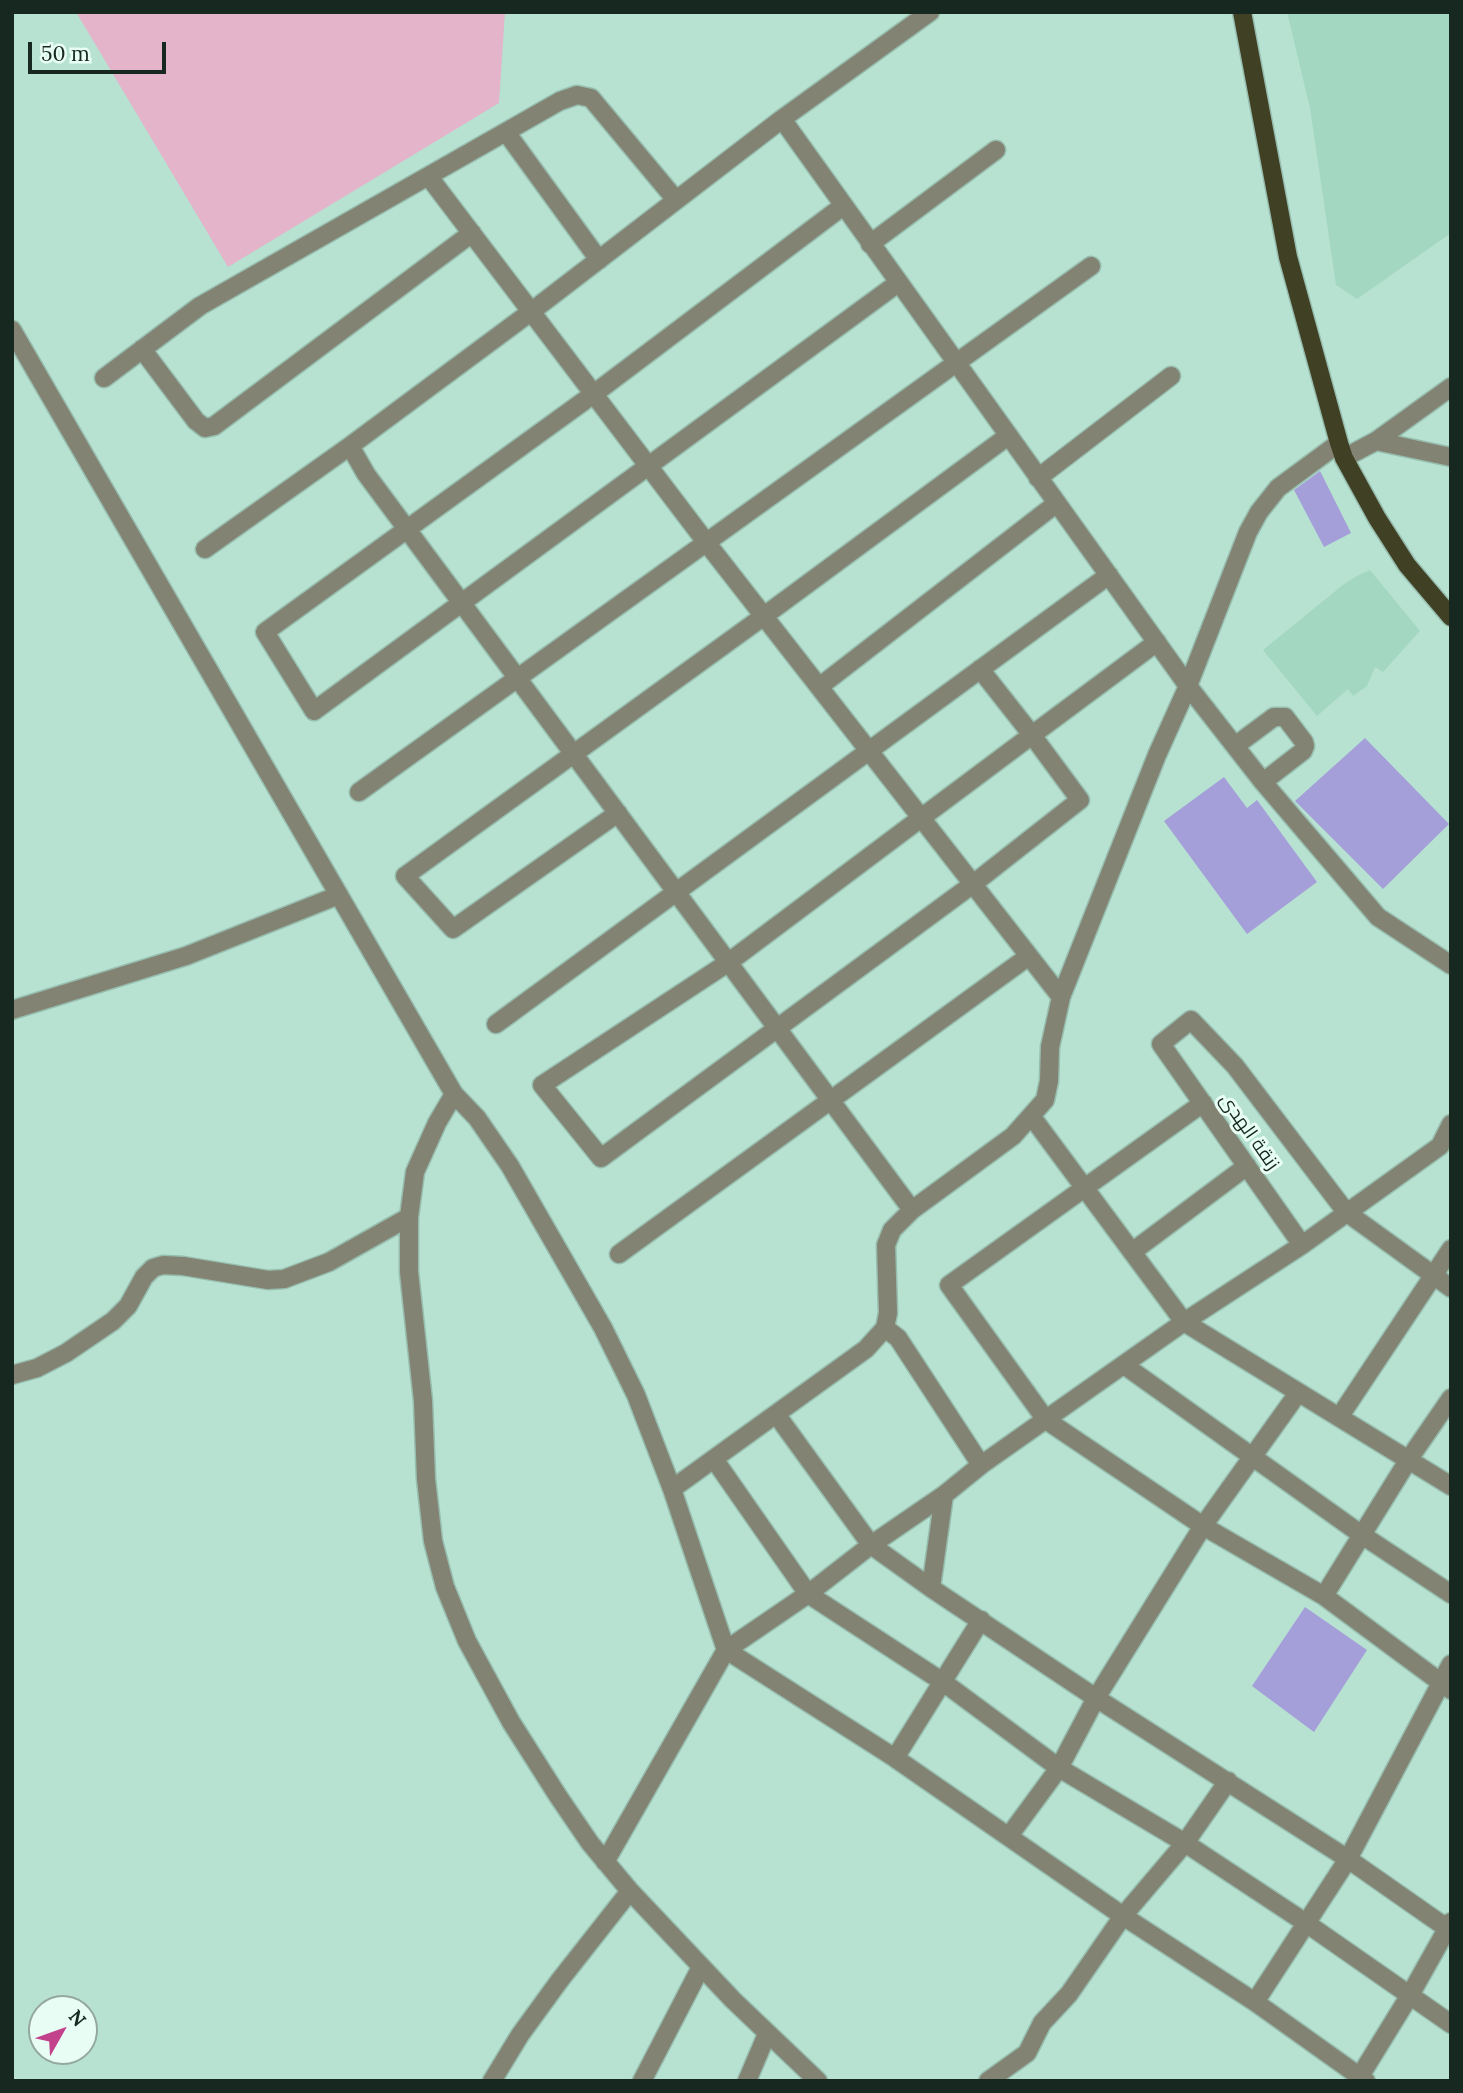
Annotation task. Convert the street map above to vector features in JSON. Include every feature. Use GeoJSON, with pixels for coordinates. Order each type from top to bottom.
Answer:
{"type":"FeatureCollection","features":[{"type":"Feature","properties":{"kind":"main road"},"geometry":{"type":"LineString","coordinates":[[1242,12],[1289,257],[1342,451],[1377,518],[1407,565],[1451,617]]}},
{"type":"Feature","properties":{"kind":"street"},"geometry":{"type":"LineString","coordinates":[[205,549],[350,446],[532,311],[782,119],[930,12]]}},
{"type":"Feature","properties":{"kind":"street"},"geometry":{"type":"LineString","coordinates":[[104,378],[200,306],[560,101],[577,95],[591,98],[676,200]]}},
{"type":"Feature","properties":{"kind":"street"},"geometry":{"type":"LineString","coordinates":[[782,119],[1188,686],[1263,782],[1378,917],[1451,965]]}},
{"type":"Feature","properties":{"kind":"street"},"geometry":{"type":"LineString","coordinates":[[506,132],[599,260]]}},
{"type":"Feature","properties":{"kind":"street"},"geometry":{"type":"LineString","coordinates":[[870,244],[996,150]]}},
{"type":"Feature","properties":{"kind":"street"},"geometry":{"type":"LineString","coordinates":[[429,177],[706,542],[1061,997]]}},
{"type":"Feature","properties":{"kind":"street"},"geometry":{"type":"LineString","coordinates":[[843,206],[595,393],[265,632],[314,711],[898,283]]}},
{"type":"Feature","properties":{"kind":"street"},"geometry":{"type":"LineString","coordinates":[[142,349],[196,421],[205,428],[214,426],[472,233]]}},
{"type":"Feature","properties":{"kind":"street"},"geometry":{"type":"LineString","coordinates":[[359,792],[1091,266]]}},
{"type":"Feature","properties":{"kind":"street"},"geometry":{"type":"LineString","coordinates":[[12,330],[454,1094],[477,1118],[510,1166],[603,1328],[636,1395],[672,1489],[726,1650],[895,1758],[1122,1916],[1255,2002],[1361,2079],[1449,1928],[1348,1859],[1096,1698],[871,1545],[776,1414]]}},
{"type":"Feature","properties":{"kind":"street"},"geometry":{"type":"LineString","coordinates":[[1038,478],[1171,376]]}},
{"type":"Feature","properties":{"kind":"street"},"geometry":{"type":"LineString","coordinates":[[672,1489],[866,1349],[885,1328],[889,1293],[886,1245],[892,1230],[912,1210],[1013,1136],[1045,1100],[1049,1081],[1050,1046],[1061,997],[1248,532],[1259,512],[1278,488],[1342,451],[1376,441],[1451,387]]}},
{"type":"Feature","properties":{"kind":"street"},"geometry":{"type":"LineString","coordinates":[[618,813],[453,929],[405,876],[764,617],[1008,436]]}},
{"type":"Feature","properties":{"kind":"street"},"geometry":{"type":"LineString","coordinates":[[1376,441],[1451,457]]}},
{"type":"Feature","properties":{"kind":"street"},"geometry":{"type":"LineString","coordinates":[[350,446],[366,474],[912,1210]]}},
{"type":"Feature","properties":{"kind":"street"},"geometry":{"type":"LineString","coordinates":[[819,687],[1057,503]]}},
{"type":"Feature","properties":{"kind":"street"},"geometry":{"type":"LineString","coordinates":[[496,1024],[1109,575]]}},
{"type":"Feature","properties":{"kind":"street"},"geometry":{"type":"LineString","coordinates":[[980,669],[1032,735],[1080,800],[973,884],[601,1158],[542,1085],[729,962],[1032,735],[1157,642]]}},
{"type":"Feature","properties":{"kind":"street"},"geometry":{"type":"LineString","coordinates":[[1235,746],[1274,717],[1285,717],[1305,747],[1263,782]]}},
{"type":"Feature","properties":{"kind":"street"},"geometry":{"type":"LineString","coordinates":[[12,1010],[186,956],[339,895]]}},
{"type":"Feature","properties":{"kind":"street"},"geometry":{"type":"LineString","coordinates":[[620,1254],[1029,956]]}},
{"type":"Feature","properties":{"kind":"street","name":"زنقة الهدى"},"geometry":{"type":"LineString","coordinates":[[1303,1245],[1161,1044],[1191,1020],[1235,1066],[1346,1212]]}},
{"type":"Feature","properties":{"kind":"street"},"geometry":{"type":"LineString","coordinates":[[454,1094],[437,1123],[415,1172],[409,1217],[409,1272],[423,1401],[426,1479],[432,1541],[444,1587],[467,1641],[511,1722],[558,1796],[605,1862],[701,1967],[818,2081]]}},
{"type":"Feature","properties":{"kind":"street"},"geometry":{"type":"LineString","coordinates":[[1203,1103],[949,1286],[1046,1420],[1203,1526],[1324,1596],[1445,1686]]}},
{"type":"Feature","properties":{"kind":"street"},"geometry":{"type":"LineString","coordinates":[[1032,1117],[1184,1322],[1451,1486]]}},
{"type":"Feature","properties":{"kind":"street"},"geometry":{"type":"LineString","coordinates":[[605,1862],[726,1650],[808,1594],[871,1545],[944,1496],[981,1465],[1184,1322],[1303,1245],[1346,1212],[1445,1150],[1451,1124]]}},
{"type":"Feature","properties":{"kind":"street"},"geometry":{"type":"LineString","coordinates":[[1132,1252],[1247,1167]]}},
{"type":"Feature","properties":{"kind":"street"},"geometry":{"type":"LineString","coordinates":[[1346,1212],[1451,1287]]}},
{"type":"Feature","properties":{"kind":"street"},"geometry":{"type":"LineString","coordinates":[[12,1375],[37,1368],[66,1353],[113,1321],[128,1306],[144,1277],[153,1268],[163,1265],[183,1266],[268,1280],[284,1279],[329,1262],[409,1217]]}},
{"type":"Feature","properties":{"kind":"street"},"geometry":{"type":"LineString","coordinates":[[1340,1416],[1451,1249]]}},
{"type":"Feature","properties":{"kind":"street"},"geometry":{"type":"LineString","coordinates":[[885,1328],[898,1338],[981,1465]]}},
{"type":"Feature","properties":{"kind":"street"},"geometry":{"type":"LineString","coordinates":[[1124,1365],[1362,1535],[1451,1594]]}},
{"type":"Feature","properties":{"kind":"street"},"geometry":{"type":"LineString","coordinates":[[1009,1836],[1059,1768],[1096,1698],[1203,1526],[1298,1393]]}},
{"type":"Feature","properties":{"kind":"street"},"geometry":{"type":"LineString","coordinates":[[1324,1596],[1451,1398]]}},
{"type":"Feature","properties":{"kind":"street"},"geometry":{"type":"LineString","coordinates":[[715,1459],[808,1594],[943,1682],[1059,1768],[1185,1843],[1451,2024]]}},
{"type":"Feature","properties":{"kind":"street"},"geometry":{"type":"LineString","coordinates":[[931,1588],[944,1496]]}},
{"type":"Feature","properties":{"kind":"street"},"geometry":{"type":"LineString","coordinates":[[895,1758],[981,1620]]}},
{"type":"Feature","properties":{"kind":"street"},"geometry":{"type":"LineString","coordinates":[[1255,2002],[1348,1859],[1445,1686],[1451,1664]]}},
{"type":"Feature","properties":{"kind":"street"},"geometry":{"type":"LineString","coordinates":[[988,2081],[1027,2053],[1042,2023],[1069,1994],[1122,1916],[1185,1843],[1228,1781]]}},
{"type":"Feature","properties":{"kind":"street"},"geometry":{"type":"LineString","coordinates":[[492,2081],[520,2035],[630,1891]]}},
{"type":"Feature","properties":{"kind":"street"},"geometry":{"type":"LineString","coordinates":[[642,2081],[701,1967]]}},
{"type":"Feature","properties":{"kind":"street"},"geometry":{"type":"LineString","coordinates":[[747,2081],[767,2034]]}},
{"type":"Feature","properties":{"kind":"shaded area"},"geometry":{"type":"Polygon","coordinates":[[[76,12],[505,12],[499,103],[228,267],[76,12]]]}},
{"type":"Feature","properties":{"kind":"shaded area"},"geometry":{"type":"Polygon","coordinates":[[[1287,12],[1451,12],[1451,233],[1357,299],[1336,285],[1310,108],[1287,12]]]}},
{"type":"Feature","properties":{"kind":"shaded area"},"geometry":{"type":"Polygon","coordinates":[[[1370,570],[1420,631],[1383,672],[1375,667],[1367,686],[1353,696],[1348,689],[1317,716],[1263,650],[1344,584],[1370,570]]]}},
{"type":"Feature","properties":{"kind":"building"},"geometry":{"type":"Polygon","coordinates":[[[1320,471],[1351,533],[1324,547],[1294,490],[1320,471]]]}},
{"type":"Feature","properties":{"kind":"building"},"geometry":{"type":"Polygon","coordinates":[[[1365,738],[1449,824],[1383,889],[1295,801],[1365,738]]]}},
{"type":"Feature","properties":{"kind":"building"},"geometry":{"type":"Polygon","coordinates":[[[1224,777],[1247,808],[1257,800],[1317,882],[1247,934],[1164,821],[1224,777]]]}},
{"type":"Feature","properties":{"kind":"building"},"geometry":{"type":"Polygon","coordinates":[[[1305,1607],[1367,1650],[1314,1732],[1252,1686],[1305,1607]]]}}]}
